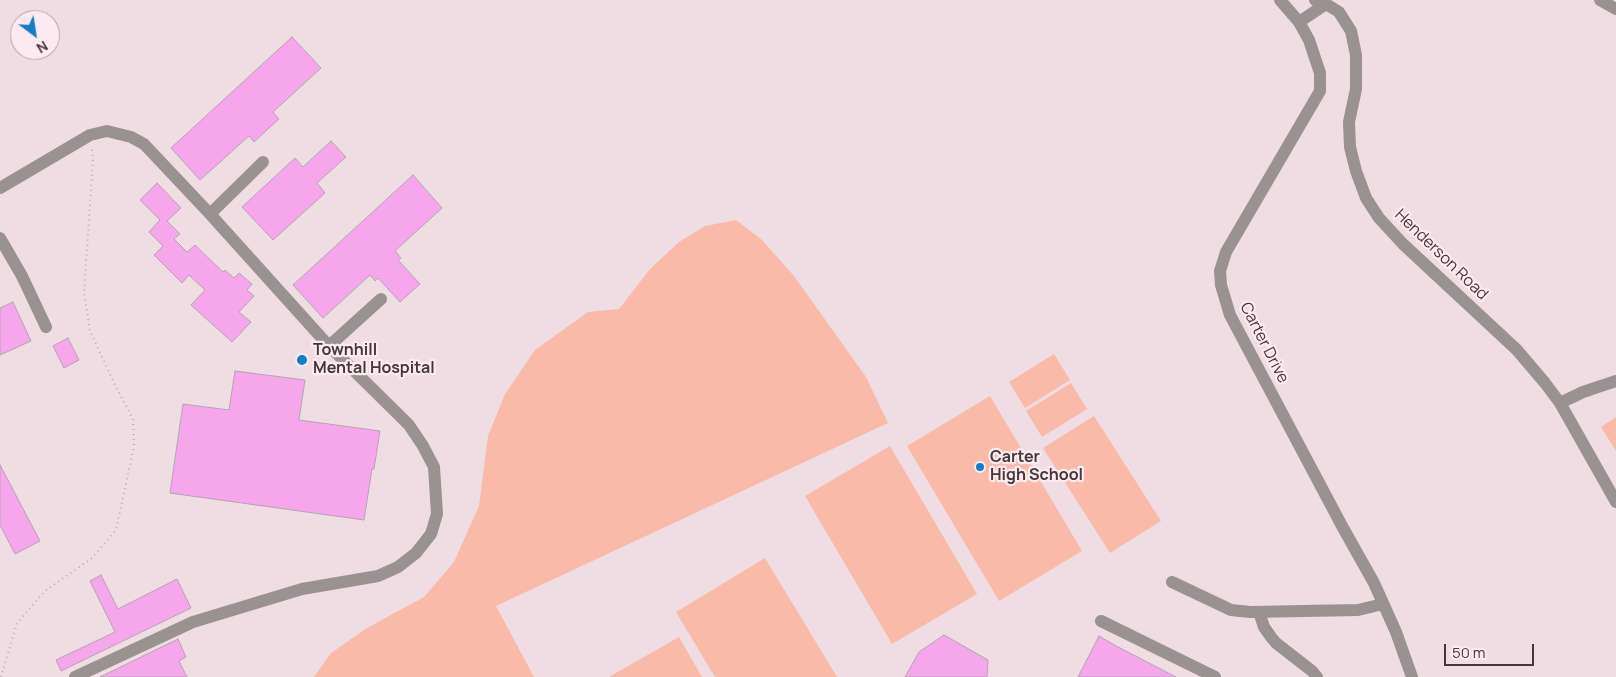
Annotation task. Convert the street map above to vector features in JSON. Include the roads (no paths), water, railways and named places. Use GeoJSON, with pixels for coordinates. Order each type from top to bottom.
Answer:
{"type":"FeatureCollection","features":[{"type":"Feature","properties":{"kind":"street"},"geometry":{"type":"LineString","coordinates":[[1280,0],[1299,22]]}},
{"type":"Feature","properties":{"kind":"street"},"geometry":{"type":"LineString","coordinates":[[1600,0],[1616,10]]}},
{"type":"Feature","properties":{"kind":"street","name":"Henderson Road"},"geometry":{"type":"LineString","coordinates":[[1299,22],[1320,2],[1339,12],[1351,31],[1356,55],[1356,89],[1349,122],[1350,148],[1366,198],[1379,218],[1403,244],[1516,350],[1560,403],[1616,502]]}},
{"type":"Feature","properties":{"kind":"street","name":"Carter Drive"},"geometry":{"type":"LineString","coordinates":[[1299,22],[1310,40],[1316,55],[1320,73],[1320,91],[1226,252],[1220,271],[1221,285],[1230,315],[1342,526],[1374,582],[1396,632],[1412,677]]}},
{"type":"Feature","properties":{"kind":"street"},"geometry":{"type":"LineString","coordinates":[[0,188],[90,135],[107,131],[131,137],[144,144],[329,346],[409,425],[424,446],[434,467],[437,514],[431,534],[410,558],[398,567],[378,576],[302,588],[193,622],[76,677]]}},
{"type":"Feature","properties":{"kind":"street"},"geometry":{"type":"LineString","coordinates":[[210,214],[263,162]]}},
{"type":"Feature","properties":{"kind":"street"},"geometry":{"type":"LineString","coordinates":[[0,238],[22,276],[46,327]]}},
{"type":"Feature","properties":{"kind":"street"},"geometry":{"type":"LineString","coordinates":[[329,346],[382,299]]}},
{"type":"Feature","properties":{"kind":"street"},"geometry":{"type":"LineString","coordinates":[[1560,403],[1616,380]]}},
{"type":"Feature","properties":{"kind":"street"},"geometry":{"type":"LineString","coordinates":[[1172,582],[1231,610],[1259,612],[1358,610],[1383,604]]}},
{"type":"Feature","properties":{"kind":"street"},"geometry":{"type":"LineString","coordinates":[[1259,612],[1270,637],[1317,677]]}},
{"type":"Feature","properties":{"kind":"street"},"geometry":{"type":"LineString","coordinates":[[1102,622],[1215,677]]}},
{"type":"Feature","properties":{"kind":"place","name":"Townhill Mental Hospital"},"geometry":{"type":"Point","coordinates":[302,360]}},
{"type":"Feature","properties":{"kind":"place","name":"Carter High School"},"geometry":{"type":"Point","coordinates":[980,467]}}]}
